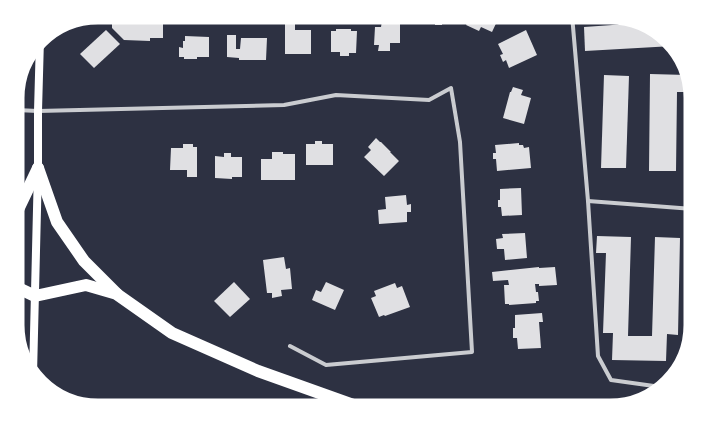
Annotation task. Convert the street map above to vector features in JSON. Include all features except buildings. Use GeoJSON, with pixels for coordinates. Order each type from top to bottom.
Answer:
{"type":"FeatureCollection","features":[{"type":"Feature","properties":{"kind":"highway"},"geometry":{"type":"LineString","coordinates":[[22,201],[38,168]]}},
{"type":"Feature","properties":{"kind":"highway"},"geometry":{"type":"LineString","coordinates":[[38,168],[57,222],[84,261],[118,294],[172,333],[258,371],[342,401]]}},
{"type":"Feature","properties":{"kind":"highway"},"geometry":{"type":"LineString","coordinates":[[22,290],[35,296],[86,285],[118,294]]}},
{"type":"Feature","properties":{"kind":"main road"},"geometry":{"type":"LineString","coordinates":[[33,364],[40,50]]}},
{"type":"Feature","properties":{"kind":"street"},"geometry":{"type":"LineString","coordinates":[[573,22],[588,201],[598,356],[611,380],[655,386]]}},
{"type":"Feature","properties":{"kind":"street"},"geometry":{"type":"LineString","coordinates":[[22,110],[284,105],[336,95],[429,100],[451,88],[460,142],[472,352],[326,365],[290,346]]}},
{"type":"Feature","properties":{"kind":"street"},"geometry":{"type":"LineString","coordinates":[[588,201],[686,208]]}}]}
